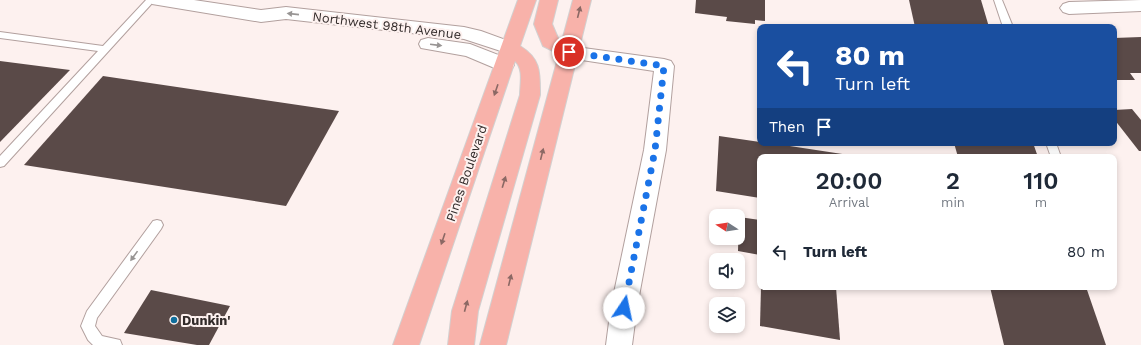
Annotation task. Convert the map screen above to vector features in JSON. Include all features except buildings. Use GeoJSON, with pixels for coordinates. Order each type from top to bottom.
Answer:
{"type":"FeatureCollection","features":[{"type":"Feature","properties":{"kind":"highway","name":"Pines Boulevard"},"geometry":{"type":"LineString","coordinates":[[406,345],[527,0]]}},
{"type":"Feature","properties":{"kind":"highway"},"geometry":{"type":"LineString","coordinates":[[549,0],[543,24],[550,42],[569,52]]}},
{"type":"Feature","properties":{"kind":"highway"},"geometry":{"type":"LineString","coordinates":[[493,345],[582,0]]}},
{"type":"Feature","properties":{"kind":"highway"},"geometry":{"type":"LineString","coordinates":[[461,345],[465,311],[530,95],[530,67],[524,56],[507,56]]}},
{"type":"Feature","properties":{"kind":"street","name":"Northwest 98th Avenue"},"geometry":{"type":"LineString","coordinates":[[158,0],[260,16],[275,24],[507,56]]}},
{"type":"Feature","properties":{"kind":"street"},"geometry":{"type":"LineString","coordinates":[[1069,8],[1141,5]]}},
{"type":"Feature","properties":{"kind":"street"},"geometry":{"type":"LineString","coordinates":[[569,52],[664,66],[655,150],[624,308],[619,345]]}},
{"type":"Feature","properties":{"kind":"lane"},"geometry":{"type":"LineString","coordinates":[[0,163],[152,0]]}},
{"type":"Feature","properties":{"kind":"lane"},"geometry":{"type":"LineString","coordinates":[[998,0],[1007,24]]}},
{"type":"Feature","properties":{"kind":"lane"},"geometry":{"type":"LineString","coordinates":[[0,35],[105,49]]}},
{"type":"Feature","properties":{"kind":"lane"},"geometry":{"type":"LineString","coordinates":[[115,345],[98,342],[91,335],[88,326],[92,315],[157,225]]}},
{"type":"Feature","properties":{"kind":"place","name":"Dunkin'"},"geometry":{"type":"Point","coordinates":[174,320]}},
{"type":"Feature","properties":{"kind":"route"},"geometry":{"type":"LineString","coordinates":[[569,52],[664,66],[655,150],[624,308]]}}]}
